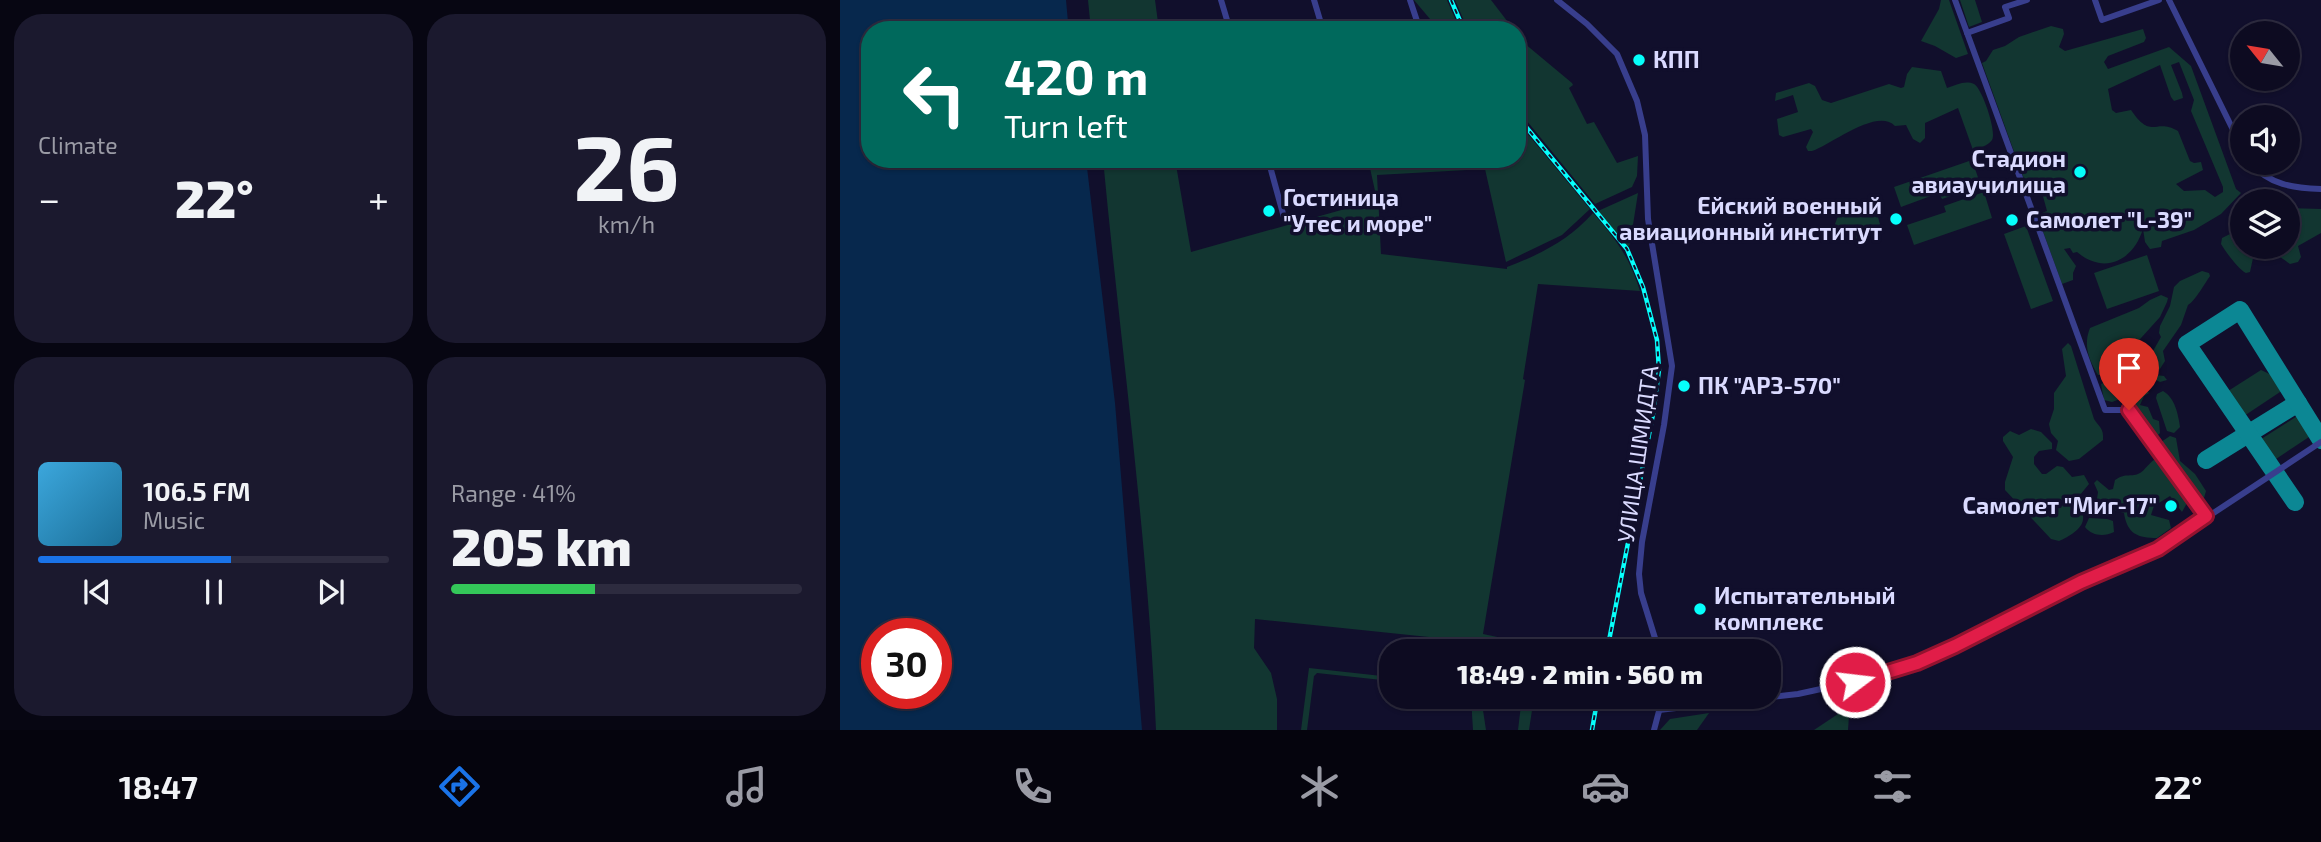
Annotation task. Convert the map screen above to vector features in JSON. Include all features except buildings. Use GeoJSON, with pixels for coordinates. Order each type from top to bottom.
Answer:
{"type":"FeatureCollection","features":[{"type":"Feature","properties":{"kind":"street"},"geometry":{"type":"LineString","coordinates":[[1221,0],[1227,21]]}},
{"type":"Feature","properties":{"kind":"street"},"geometry":{"type":"LineString","coordinates":[[1314,0],[1320,21]]}},
{"type":"Feature","properties":{"kind":"street"},"geometry":{"type":"LineString","coordinates":[[1410,0],[1417,21]]}},
{"type":"Feature","properties":{"kind":"street","name":"УЛИЦА ШМИДТА"},"geometry":{"type":"LineString","coordinates":[[1557,0],[1580,17],[1617,54],[1637,101],[1645,135],[1647,219],[1672,366],[1639,574],[1641,593],[1655,639]]}},
{"type":"Feature","properties":{"kind":"street"},"geometry":{"type":"LineString","coordinates":[[1955,0],[2105,410],[2129,410],[2206,516]]}},
{"type":"Feature","properties":{"kind":"street"},"geometry":{"type":"LineString","coordinates":[[1967,33],[2009,18],[2005,8],[2027,0]]}},
{"type":"Feature","properties":{"kind":"street"},"geometry":{"type":"LineString","coordinates":[[2095,0],[2102,20],[2159,0]]}},
{"type":"Feature","properties":{"kind":"street"},"geometry":{"type":"LineString","coordinates":[[2169,0],[2230,124]]}},
{"type":"Feature","properties":{"kind":"street"},"geometry":{"type":"LineString","coordinates":[[1270,168],[1285,221]]}},
{"type":"Feature","properties":{"kind":"street"},"geometry":{"type":"LineString","coordinates":[[2264,175],[2280,184],[2321,189]]}},
{"type":"Feature","properties":{"kind":"street"},"geometry":{"type":"LineString","coordinates":[[1654,730],[1659,710],[1798,694],[1876,677],[1907,667],[1955,646],[2081,582],[2158,549],[2321,442]]}},
{"type":"Feature","properties":{"kind":"green space"},"geometry":{"type":"Polygon","coordinates":[[[1088,0],[1155,0],[1158,21],[1090,21],[1088,0]]]}},
{"type":"Feature","properties":{"kind":"green space"},"geometry":{"type":"Polygon","coordinates":[[[1414,0],[1447,0],[1456,21],[1431,21],[1414,0]]]}},
{"type":"Feature","properties":{"kind":"green space"},"geometry":{"type":"Polygon","coordinates":[[[1455,0],[1491,0],[1507,21],[1464,21],[1455,0]]]}},
{"type":"Feature","properties":{"kind":"green space"},"geometry":{"type":"Polygon","coordinates":[[[1941,0],[1949,0],[1968,54],[1956,58],[1921,41],[1939,9],[1941,0]]]}},
{"type":"Feature","properties":{"kind":"green space"},"geometry":{"type":"Polygon","coordinates":[[[1960,0],[1975,0],[1982,22],[1969,27],[1960,0]]]}},
{"type":"Feature","properties":{"kind":"green space"},"geometry":{"type":"Polygon","coordinates":[[[2051,26],[2063,29],[2059,47],[2065,51],[2143,29],[2146,38],[2144,42],[2108,56],[2104,62],[2108,69],[2169,47],[2191,66],[2236,189],[2230,189],[2230,205],[2221,214],[2194,230],[2162,241],[2161,247],[2150,249],[2145,242],[2143,229],[2132,249],[2116,261],[2097,263],[2077,252],[2073,253],[2070,248],[2064,249],[2076,266],[2073,280],[2062,284],[2037,215],[2047,211],[2041,189],[2029,193],[1982,63],[1993,50],[2019,37],[2051,26]],[[2179,62],[2171,65],[2183,98],[2174,101],[2171,97],[2160,65],[2108,89],[2112,110],[2116,113],[2131,110],[2149,127],[2164,126],[2178,131],[2190,161],[2201,162],[2203,170],[2176,184],[2184,191],[2205,190],[2215,197],[2223,192],[2223,187],[2191,111],[2194,100],[2179,62]]]}},
{"type":"Feature","properties":{"kind":"green space"},"geometry":{"type":"Polygon","coordinates":[[[1526,45],[1572,83],[1569,88],[1587,124],[1594,122],[1617,163],[1638,156],[1637,176],[1632,187],[1595,204],[1526,120],[1526,45]]]}},
{"type":"Feature","properties":{"kind":"green space"},"geometry":{"type":"Polygon","coordinates":[[[1912,67],[1941,71],[1947,88],[1964,83],[1974,84],[1985,101],[1991,120],[1992,140],[1973,150],[1958,108],[1925,123],[1925,138],[1920,143],[1913,139],[1906,125],[1895,126],[1887,121],[1866,124],[1812,151],[1808,151],[1806,147],[1813,132],[1811,129],[1783,137],[1779,135],[1777,119],[1798,112],[1793,95],[1775,101],[1776,93],[1809,83],[1815,86],[1822,100],[1831,103],[1889,84],[1904,87],[1912,67]]]}},
{"type":"Feature","properties":{"kind":"green space"},"geometry":{"type":"Polygon","coordinates":[[[1526,132],[1590,209],[1562,235],[1506,262],[1485,169],[1377,175],[1381,254],[1507,269],[1564,239],[1593,213],[1609,232],[1632,269],[1640,291],[1538,284],[1483,634],[1507,639],[1448,639],[1255,619],[1254,648],[1271,673],[1277,699],[1277,730],[1156,730],[1147,587],[1104,168],[1177,168],[1191,252],[1377,200],[1370,168],[1526,168],[1526,132]]]}},
{"type":"Feature","properties":{"kind":"green space"},"geometry":{"type":"Polygon","coordinates":[[[1972,160],[1981,186],[1942,199],[1939,193],[1901,207],[1894,187],[1972,160]]]}},
{"type":"Feature","properties":{"kind":"green space"},"geometry":{"type":"Polygon","coordinates":[[[1984,192],[1992,218],[1914,245],[1907,225],[1946,212],[1944,206],[1984,192]]]}},
{"type":"Feature","properties":{"kind":"green space"},"geometry":{"type":"Polygon","coordinates":[[[1638,193],[1630,244],[1628,247],[1598,211],[1638,193]]]}},
{"type":"Feature","properties":{"kind":"green space"},"geometry":{"type":"Polygon","coordinates":[[[1864,204],[1872,205],[1876,210],[1880,224],[1876,231],[1853,240],[1840,235],[1835,224],[1838,216],[1864,204]]]}},
{"type":"Feature","properties":{"kind":"green space"},"geometry":{"type":"Polygon","coordinates":[[[2300,208],[2321,209],[2321,233],[2300,245],[2300,208]]]}},
{"type":"Feature","properties":{"kind":"green space"},"geometry":{"type":"Polygon","coordinates":[[[2026,226],[2053,301],[2031,309],[2004,234],[2026,226]]]}},
{"type":"Feature","properties":{"kind":"green space"},"geometry":{"type":"Polygon","coordinates":[[[2230,234],[2230,257],[2221,244],[2222,238],[2230,234]]]}},
{"type":"Feature","properties":{"kind":"green space"},"geometry":{"type":"Polygon","coordinates":[[[2147,255],[2159,291],[2107,309],[2094,273],[2147,255]]]}},
{"type":"Feature","properties":{"kind":"green space"},"geometry":{"type":"Polygon","coordinates":[[[2253,259],[2250,272],[2243,271],[2232,260],[2253,259]]]}},
{"type":"Feature","properties":{"kind":"green space"},"geometry":{"type":"Polygon","coordinates":[[[2283,259],[2300,259],[2298,262],[2290,264],[2283,259]]]}},
{"type":"Feature","properties":{"kind":"green space"},"geometry":{"type":"Polygon","coordinates":[[[2202,271],[2210,276],[2188,305],[2181,325],[2163,351],[2165,361],[2156,375],[2164,376],[2167,380],[2160,382],[2150,377],[2144,387],[2149,393],[2144,396],[2140,405],[2148,407],[2153,419],[2159,421],[2158,435],[2148,428],[2142,415],[2123,398],[2112,402],[2104,400],[2101,384],[2130,372],[2141,372],[2161,337],[2160,326],[2170,306],[2174,287],[2180,281],[2202,271]]]}},
{"type":"Feature","properties":{"kind":"green space"},"geometry":{"type":"Polygon","coordinates":[[[2161,295],[2168,298],[2160,317],[2132,348],[2116,371],[2111,375],[2098,375],[2088,352],[2090,328],[2139,308],[2161,295]]]}},
{"type":"Feature","properties":{"kind":"green space"},"geometry":{"type":"Polygon","coordinates":[[[2068,343],[2094,419],[2103,433],[2103,440],[2079,459],[2069,461],[2056,450],[2058,441],[2051,433],[2049,424],[2054,409],[2054,393],[2066,376],[2062,349],[2068,343]]]}},
{"type":"Feature","properties":{"kind":"green space"},"geometry":{"type":"Polygon","coordinates":[[[2261,370],[2280,379],[2286,388],[2241,418],[2225,393],[2261,370]]]}},
{"type":"Feature","properties":{"kind":"green space"},"geometry":{"type":"Polygon","coordinates":[[[2163,391],[2173,402],[2177,412],[2180,427],[2174,433],[2167,431],[2156,398],[2157,394],[2163,391]]]}},
{"type":"Feature","properties":{"kind":"green space"},"geometry":{"type":"Polygon","coordinates":[[[2302,413],[2312,430],[2309,437],[2273,461],[2258,441],[2302,413]]]}},
{"type":"Feature","properties":{"kind":"green space"},"geometry":{"type":"Polygon","coordinates":[[[2031,429],[2041,432],[2052,443],[2052,449],[2039,451],[2034,457],[2034,464],[2042,474],[2057,466],[2063,467],[2072,477],[2084,475],[2089,484],[2075,501],[2083,514],[2081,524],[2075,532],[2059,541],[2051,539],[2005,490],[2013,457],[2003,437],[2010,431],[2019,435],[2031,429]]]}},
{"type":"Feature","properties":{"kind":"green space"},"geometry":{"type":"Polygon","coordinates":[[[2170,436],[2176,438],[2180,461],[2195,474],[2206,491],[2204,498],[2192,491],[2167,456],[2161,442],[2170,436]]]}},
{"type":"Feature","properties":{"kind":"green space"},"geometry":{"type":"Polygon","coordinates":[[[2154,460],[2174,479],[2187,503],[2182,512],[2170,496],[2154,506],[2151,515],[2169,520],[2171,528],[2157,538],[2134,533],[2125,520],[2124,513],[2100,503],[2094,483],[2097,480],[2109,490],[2113,489],[2115,480],[2140,473],[2154,460]]]}},
{"type":"Feature","properties":{"kind":"green space"},"geometry":{"type":"Polygon","coordinates":[[[2089,518],[2113,521],[2114,532],[2102,535],[2091,532],[2085,527],[2089,518]]]}},
{"type":"Feature","properties":{"kind":"green space"},"geometry":{"type":"Polygon","coordinates":[[[1309,668],[1379,676],[1379,680],[1317,673],[1314,676],[1307,730],[1301,730],[1309,668]]]}},
{"type":"Feature","properties":{"kind":"green space"},"geometry":{"type":"Polygon","coordinates":[[[1472,709],[1483,709],[1486,730],[1473,730],[1472,709]]]}},
{"type":"Feature","properties":{"kind":"green space"},"geometry":{"type":"Polygon","coordinates":[[[1521,709],[1532,709],[1529,730],[1518,730],[1521,709]]]}},
{"type":"Feature","properties":{"kind":"green space"},"geometry":{"type":"Polygon","coordinates":[[[1841,712],[1849,716],[1848,730],[1814,730],[1841,712]]]}},
{"type":"Feature","properties":{"kind":"green space"},"geometry":{"type":"Polygon","coordinates":[[[1709,713],[1697,730],[1660,730],[1670,719],[1709,713]]]}},
{"type":"Feature","properties":{"kind":"water"},"geometry":{"type":"Polygon","coordinates":[[[840,0],[1066,0],[1068,21],[861,21],[861,168],[1087,168],[1115,403],[1142,730],[840,730],[840,0]]]}},
{"type":"Feature","properties":{"kind":"taxiway"},"geometry":{"type":"LineString","coordinates":[[2295,502],[2187,344],[2240,310],[2321,440]]}},
{"type":"Feature","properties":{"kind":"taxiway"},"geometry":{"type":"LineString","coordinates":[[2206,460],[2298,403]]}},
{"type":"Feature","properties":{"kind":"railway"},"geometry":{"type":"LineString","coordinates":[[1451,0],[1460,21]]}},
{"type":"Feature","properties":{"kind":"railway"},"geometry":{"type":"LineString","coordinates":[[1526,127],[1627,249],[1643,287],[1657,340],[1659,370],[1653,414],[1609,639]]}},
{"type":"Feature","properties":{"kind":"railway"},"geometry":{"type":"LineString","coordinates":[[1592,730],[1596,709]]}},
{"type":"Feature","properties":{"kind":"place","name":"КПП"},"geometry":{"type":"Point","coordinates":[1639,60]}},
{"type":"Feature","properties":{"kind":"place","name":"Стадион авиаучилища"},"geometry":{"type":"Point","coordinates":[2080,172]}},
{"type":"Feature","properties":{"kind":"place","name":"Гостиница \"Утес и море\""},"geometry":{"type":"Point","coordinates":[1269,211]}},
{"type":"Feature","properties":{"kind":"place","name":"Ейский военный авиационный институт"},"geometry":{"type":"Point","coordinates":[1896,219]}},
{"type":"Feature","properties":{"kind":"place","name":"Самолет \"L-39\""},"geometry":{"type":"Point","coordinates":[2012,220]}},
{"type":"Feature","properties":{"kind":"place","name":"ПК \"АРЗ-570\""},"geometry":{"type":"Point","coordinates":[1684,386]}},
{"type":"Feature","properties":{"kind":"place","name":"Самолет \"Миг-17\""},"geometry":{"type":"Point","coordinates":[2171,506]}},
{"type":"Feature","properties":{"kind":"place","name":"Испытательный комплекс"},"geometry":{"type":"Point","coordinates":[1700,609]}},
{"type":"Feature","properties":{"kind":"route"},"geometry":{"type":"LineString","coordinates":[[1855,682],[1917,663],[1955,646],[2081,582],[2158,549],[2206,516],[2129,410]]}}]}
